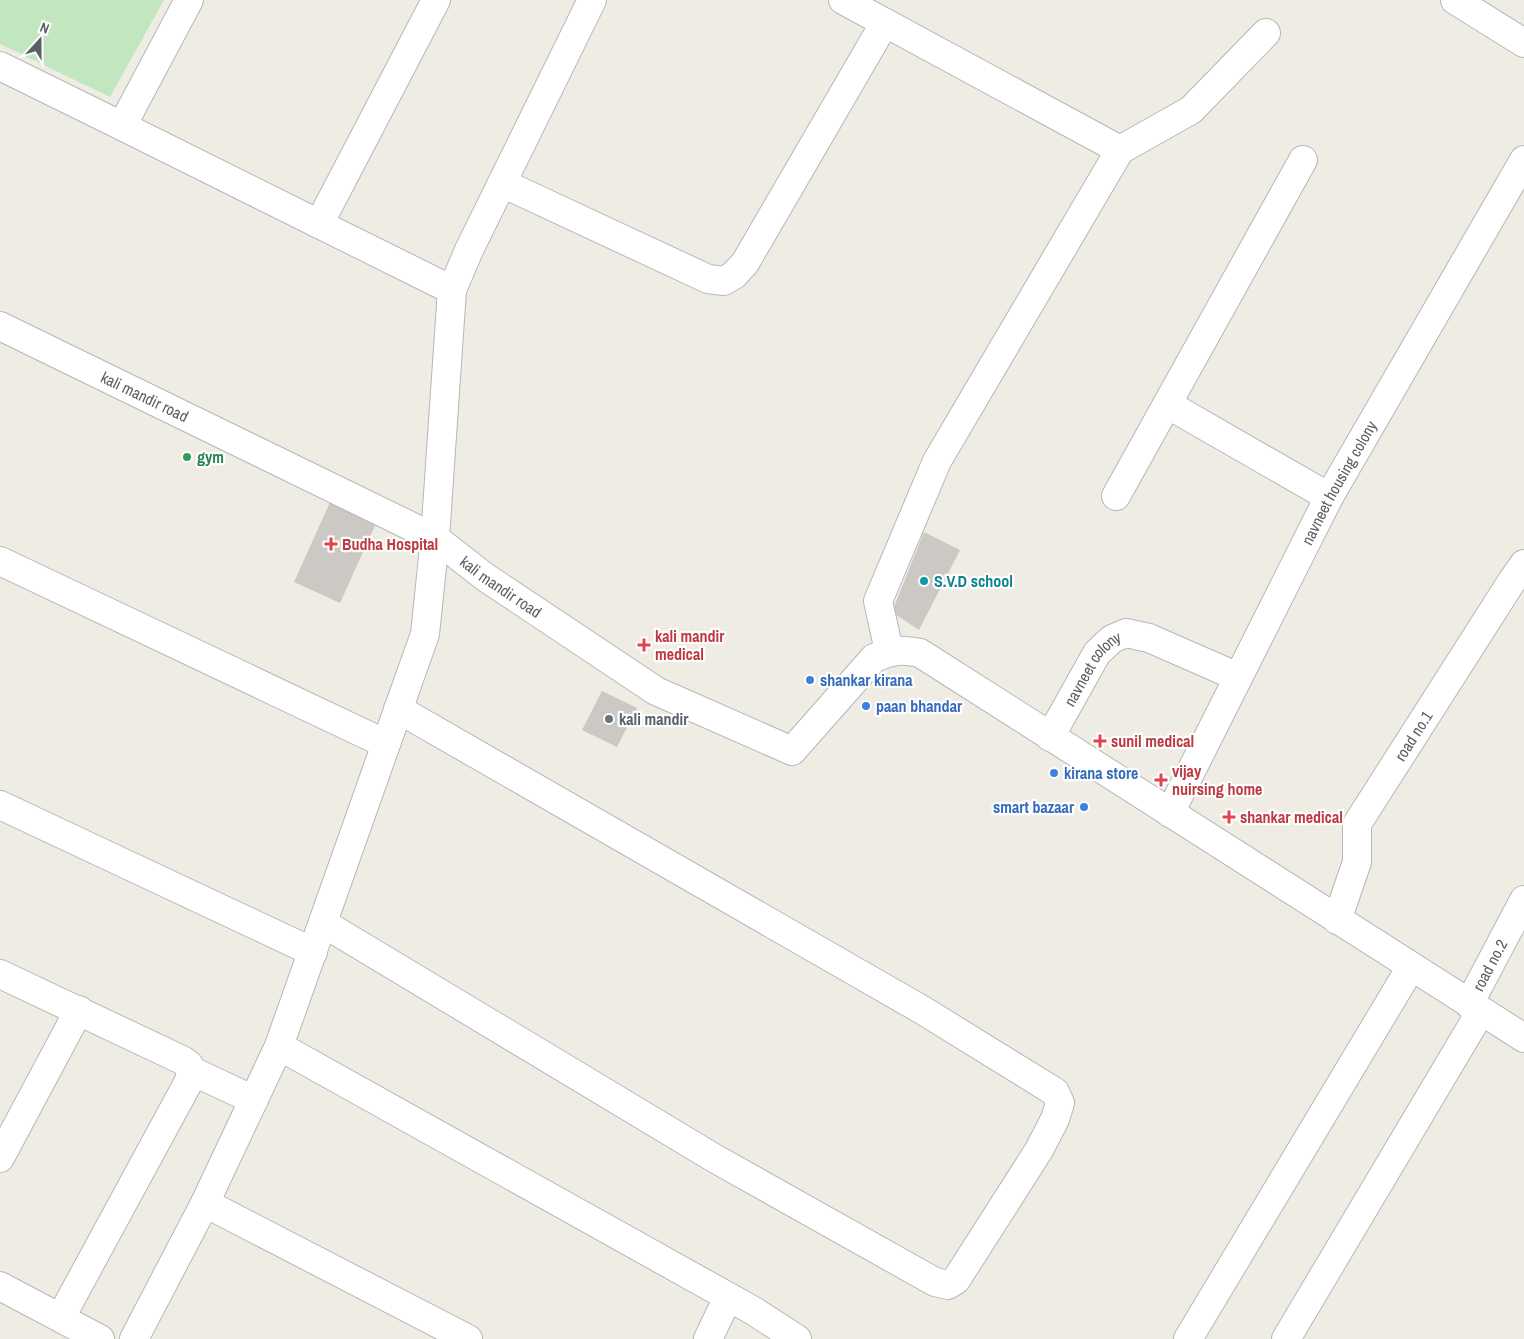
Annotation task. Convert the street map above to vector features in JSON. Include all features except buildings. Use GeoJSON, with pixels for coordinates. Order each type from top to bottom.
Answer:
{"type":"FeatureCollection","features":[{"type":"Feature","properties":{"kind":"street"},"geometry":{"type":"LineString","coordinates":[[122,126],[189,0]]}},
{"type":"Feature","properties":{"kind":"street"},"geometry":{"type":"LineString","coordinates":[[319,224],[436,0]]}},
{"type":"Feature","properties":{"kind":"street"},"geometry":{"type":"LineString","coordinates":[[134,1339],[205,1203],[279,1046],[425,634],[435,538],[452,290],[592,0]]}},
{"type":"Feature","properties":{"kind":"street"},"geometry":{"type":"LineString","coordinates":[[843,0],[884,24],[1120,150]]}},
{"type":"Feature","properties":{"kind":"street"},"geometry":{"type":"LineString","coordinates":[[1455,0],[1524,43]]}},
{"type":"Feature","properties":{"kind":"street"},"geometry":{"type":"LineString","coordinates":[[502,184],[708,278],[724,281],[734,275],[745,263],[884,24]]}},
{"type":"Feature","properties":{"kind":"street"},"geometry":{"type":"LineString","coordinates":[[1266,33],[1191,110],[1120,150],[937,461],[878,601],[889,652],[902,649],[920,654],[1524,1038]]}},
{"type":"Feature","properties":{"kind":"street"},"geometry":{"type":"LineString","coordinates":[[0,66],[452,290]]}},
{"type":"Feature","properties":{"kind":"street"},"geometry":{"type":"LineString","coordinates":[[1116,496],[1303,160]]}},
{"type":"Feature","properties":{"kind":"street","name":"navneet housing colony"},"geometry":{"type":"LineString","coordinates":[[1170,813],[1329,497],[1524,160]]}},
{"type":"Feature","properties":{"kind":"street","name":"kali mandir road"},"geometry":{"type":"LineString","coordinates":[[0,326],[435,538],[485,577],[656,691],[792,751],[874,658],[889,652]]}},
{"type":"Feature","properties":{"kind":"street"},"geometry":{"type":"LineString","coordinates":[[1167,404],[1329,497]]}},
{"type":"Feature","properties":{"kind":"street"},"geometry":{"type":"LineString","coordinates":[[0,561],[386,744]]}},
{"type":"Feature","properties":{"kind":"street","name":"road no.1"},"geometry":{"type":"LineString","coordinates":[[1337,920],[1357,862],[1357,824],[1524,564]]}},
{"type":"Feature","properties":{"kind":"street","name":"navneet colony"},"geometry":{"type":"LineString","coordinates":[[1050,737],[1097,653],[1112,640],[1126,633],[1149,638],[1238,677]]}},
{"type":"Feature","properties":{"kind":"street"},"geometry":{"type":"LineString","coordinates":[[323,923],[714,1158],[935,1282],[948,1285],[956,1280],[1039,1150],[1055,1119],[1060,1103],[1055,1092],[1037,1079],[924,1011],[398,709]]}},
{"type":"Feature","properties":{"kind":"street"},"geometry":{"type":"LineString","coordinates":[[0,805],[313,952]]}},
{"type":"Feature","properties":{"kind":"street","name":"road no.2"},"geometry":{"type":"LineString","coordinates":[[1286,1339],[1475,1008],[1524,900]]}},
{"type":"Feature","properties":{"kind":"street"},"geometry":{"type":"LineString","coordinates":[[1188,1339],[1411,967]]}},
{"type":"Feature","properties":{"kind":"street"},"geometry":{"type":"LineString","coordinates":[[0,974],[182,1060],[189,1065],[192,1071],[254,1100]]}},
{"type":"Feature","properties":{"kind":"street"},"geometry":{"type":"LineString","coordinates":[[0,1158],[79,1010]]}},
{"type":"Feature","properties":{"kind":"street"},"geometry":{"type":"LineString","coordinates":[[279,1046],[728,1297],[797,1339]]}},
{"type":"Feature","properties":{"kind":"street"},"geometry":{"type":"LineString","coordinates":[[61,1318],[188,1083],[192,1071]]}},
{"type":"Feature","properties":{"kind":"street"},"geometry":{"type":"LineString","coordinates":[[205,1203],[468,1339]]}},
{"type":"Feature","properties":{"kind":"street"},"geometry":{"type":"LineString","coordinates":[[0,1286],[100,1339]]}},
{"type":"Feature","properties":{"kind":"street"},"geometry":{"type":"LineString","coordinates":[[708,1339],[728,1297]]}},
{"type":"Feature","properties":{"kind":"green space"},"geometry":{"type":"Polygon","coordinates":[[[0,0],[164,0],[110,97],[0,44],[0,0]]]}},
{"type":"Feature","properties":{"kind":"place","name":"gym"},"geometry":{"type":"Point","coordinates":[187,457]}},
{"type":"Feature","properties":{"kind":"place","name":"Budha Hospital"},"geometry":{"type":"Point","coordinates":[331,544]}},
{"type":"Feature","properties":{"kind":"place","name":"S.V.D school"},"geometry":{"type":"Point","coordinates":[924,581]}},
{"type":"Feature","properties":{"kind":"place","name":"kali mandir medical"},"geometry":{"type":"Point","coordinates":[644,645]}},
{"type":"Feature","properties":{"kind":"place","name":"shankar kirana"},"geometry":{"type":"Point","coordinates":[810,680]}},
{"type":"Feature","properties":{"kind":"place","name":"paan bhandar"},"geometry":{"type":"Point","coordinates":[866,706]}},
{"type":"Feature","properties":{"kind":"place","name":"kali mandir"},"geometry":{"type":"Point","coordinates":[609,719]}},
{"type":"Feature","properties":{"kind":"place","name":"sunil medical"},"geometry":{"type":"Point","coordinates":[1100,741]}},
{"type":"Feature","properties":{"kind":"place","name":"kirana store"},"geometry":{"type":"Point","coordinates":[1054,773]}},
{"type":"Feature","properties":{"kind":"place","name":"vijay nuirsing home"},"geometry":{"type":"Point","coordinates":[1161,780]}},
{"type":"Feature","properties":{"kind":"place","name":"smart bazaar"},"geometry":{"type":"Point","coordinates":[1084,807]}},
{"type":"Feature","properties":{"kind":"place","name":"shankar medical"},"geometry":{"type":"Point","coordinates":[1229,817]}}]}
